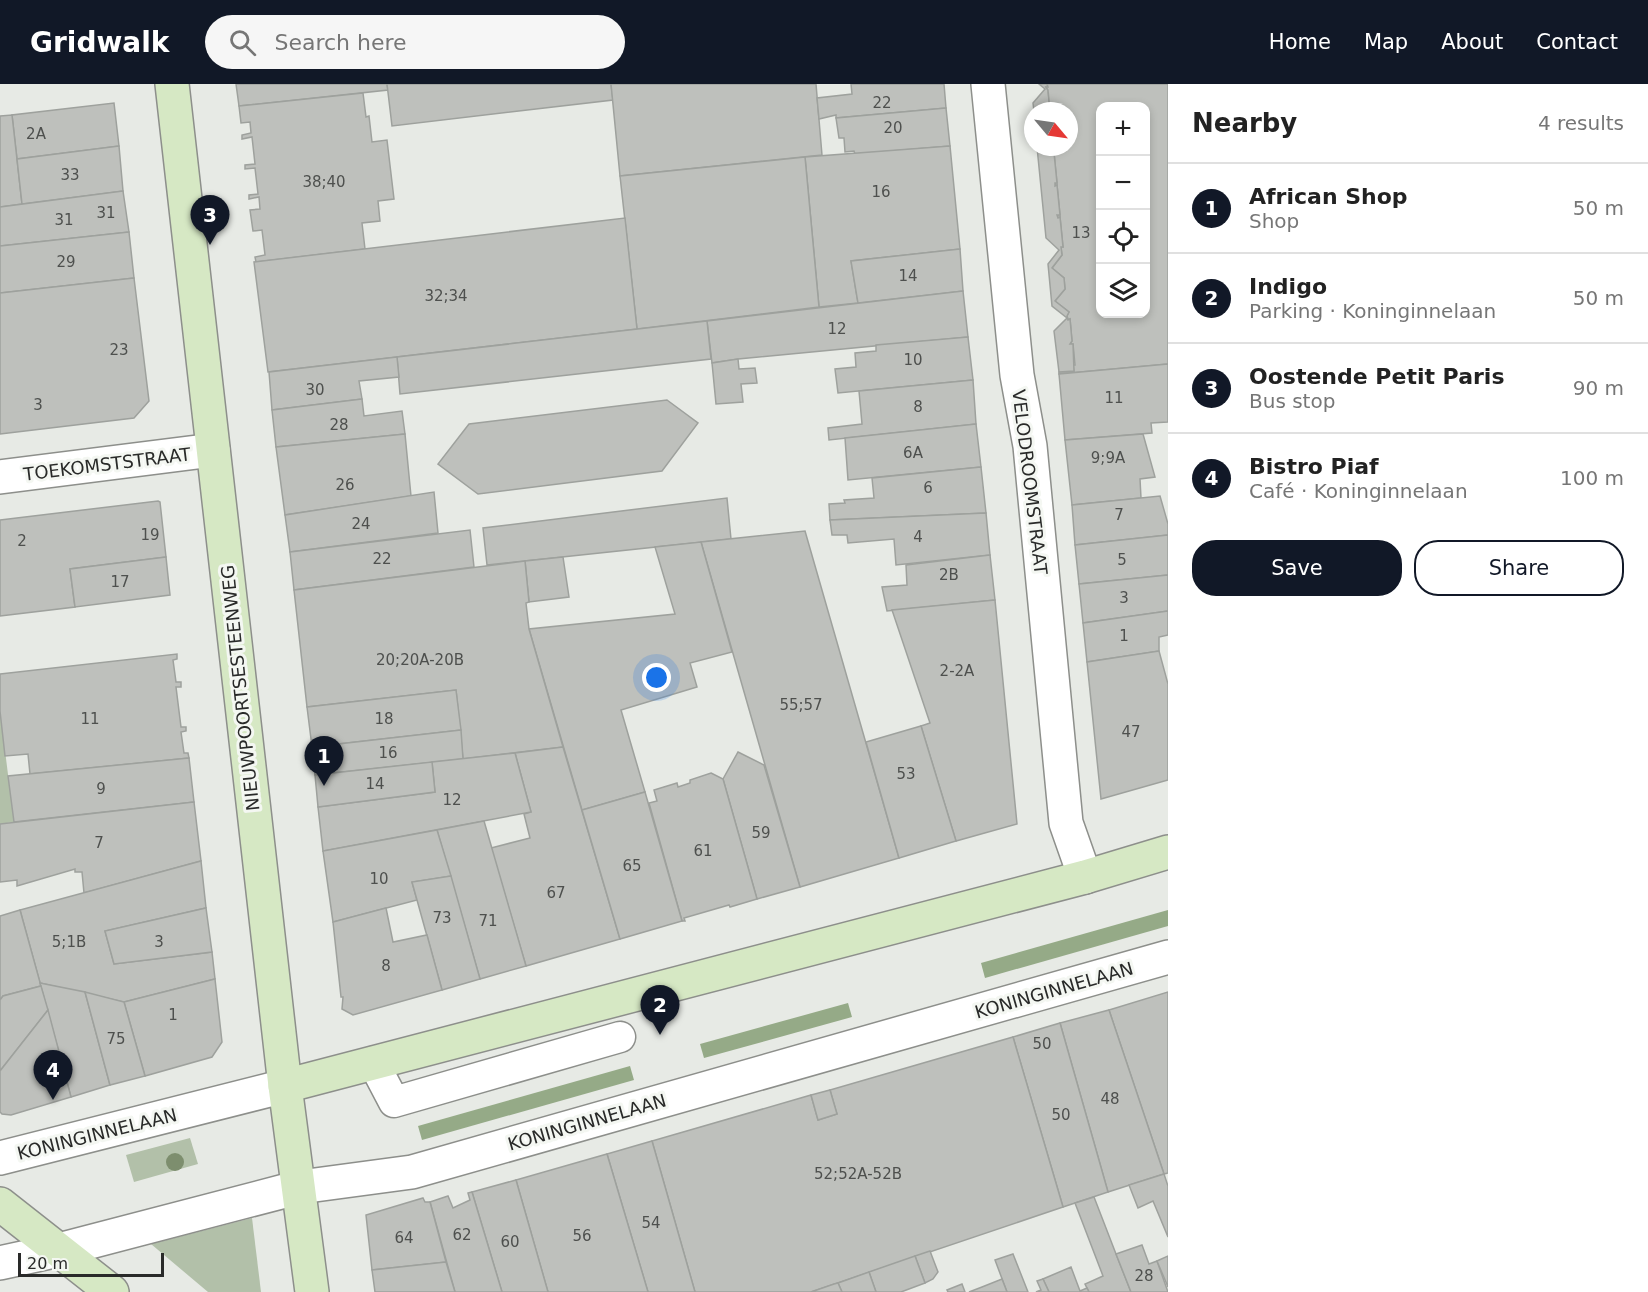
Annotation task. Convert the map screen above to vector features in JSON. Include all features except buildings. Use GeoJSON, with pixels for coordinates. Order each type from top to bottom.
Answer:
{"type":"FeatureCollection","features":[{"type":"Feature","properties":{"kind":"street","name":"NIEUWPOORTSESTEENWEG"},"geometry":{"type":"LineString","coordinates":[[172,84],[285,1086],[312,1292]]}},
{"type":"Feature","properties":{"kind":"street","name":"VELODROOMSTRAAT"},"geometry":{"type":"LineString","coordinates":[[988,84],[1017,375],[1030,446],[1066,823],[1085,877]]}},
{"type":"Feature","properties":{"kind":"street","name":"TOEKOMSTSTRAAT"},"geometry":{"type":"LineString","coordinates":[[0,477],[213,450]]}},
{"type":"Feature","properties":{"kind":"street","name":"KONINGINNELAAN"},"geometry":{"type":"LineString","coordinates":[[0,1158],[1085,877],[1168,852]]}},
{"type":"Feature","properties":{"kind":"street","name":"KONINGINNELAAN"},"geometry":{"type":"LineString","coordinates":[[0,1263],[59,1250],[300,1187],[412,1172],[1168,957]]}},
{"type":"Feature","properties":{"kind":"street"},"geometry":{"type":"LineString","coordinates":[[0,1204],[112,1292]]}},
{"type":"Feature","properties":{"kind":"lane"},"geometry":{"type":"LineString","coordinates":[[374,1062],[394,1102],[621,1037]]}},
{"type":"Feature","properties":{"kind":"shaded area"},"geometry":{"type":"Polygon","coordinates":[[[0,711],[14,822],[0,824],[0,711]]]}},
{"type":"Feature","properties":{"kind":"shaded area"},"geometry":{"type":"Polygon","coordinates":[[[1168,910],[1168,926],[985,978],[981,963],[1168,910]]]}},
{"type":"Feature","properties":{"kind":"shaded area"},"geometry":{"type":"Polygon","coordinates":[[[848,1003],[852,1017],[704,1058],[700,1044],[848,1003]]]}},
{"type":"Feature","properties":{"kind":"shaded area"},"geometry":{"type":"Polygon","coordinates":[[[630,1066],[634,1080],[422,1140],[418,1126],[630,1066]]]}},
{"type":"Feature","properties":{"kind":"shaded area"},"geometry":{"type":"Polygon","coordinates":[[[190,1138],[198,1164],[134,1182],[126,1155],[190,1138]]]}},
{"type":"Feature","properties":{"kind":"shaded area"},"geometry":{"type":"Polygon","coordinates":[[[252,1218],[261,1292],[208,1292],[151,1244],[252,1218]]]}},
{"type":"Feature","properties":{"kind":"place","name":"Oostende Petit Paris"},"geometry":{"type":"Point","coordinates":[210,245]}},
{"type":"Feature","properties":{"kind":"place","name":"African Shop"},"geometry":{"type":"Point","coordinates":[324,786]}},
{"type":"Feature","properties":{"kind":"place","name":"Indigo"},"geometry":{"type":"Point","coordinates":[660,1035]}},
{"type":"Feature","properties":{"kind":"place","name":"Bistro Piaf"},"geometry":{"type":"Point","coordinates":[53,1100]}}]}
